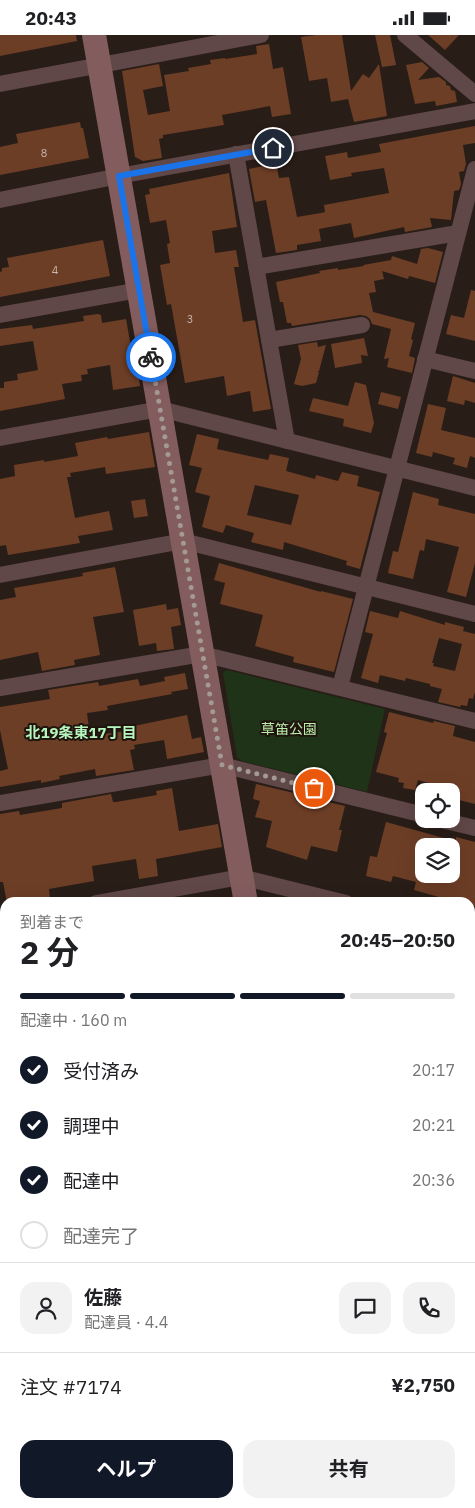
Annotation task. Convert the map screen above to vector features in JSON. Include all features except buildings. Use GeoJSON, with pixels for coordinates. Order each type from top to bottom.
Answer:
{"type":"FeatureCollection","features":[{"type":"Feature","properties":{"kind":"street"},"geometry":{"type":"LineString","coordinates":[[94,35],[245,897]]}},
{"type":"Feature","properties":{"kind":"street"},"geometry":{"type":"LineString","coordinates":[[0,83],[261,35]]}},
{"type":"Feature","properties":{"kind":"street"},"geometry":{"type":"LineString","coordinates":[[405,35],[475,94]]}},
{"type":"Feature","properties":{"kind":"street"},"geometry":{"type":"LineString","coordinates":[[0,200],[236,154],[475,111]]}},
{"type":"Feature","properties":{"kind":"street"},"geometry":{"type":"LineString","coordinates":[[236,154],[286,441]]}},
{"type":"Feature","properties":{"kind":"street"},"geometry":{"type":"LineString","coordinates":[[340,687],[475,169]]}},
{"type":"Feature","properties":{"kind":"street"},"geometry":{"type":"LineString","coordinates":[[256,267],[458,233]]}},
{"type":"Feature","properties":{"kind":"street"},"geometry":{"type":"LineString","coordinates":[[0,315],[139,290]]}},
{"type":"Feature","properties":{"kind":"street"},"geometry":{"type":"LineString","coordinates":[[269,340],[362,325]]}},
{"type":"Feature","properties":{"kind":"street"},"geometry":{"type":"LineString","coordinates":[[425,359],[475,371]]}},
{"type":"Feature","properties":{"kind":"street"},"geometry":{"type":"LineString","coordinates":[[0,438],[160,409],[475,488]]}},
{"type":"Feature","properties":{"kind":"street"},"geometry":{"type":"LineString","coordinates":[[0,575],[183,541],[475,614]]}},
{"type":"Feature","properties":{"kind":"street"},"geometry":{"type":"LineString","coordinates":[[0,688],[202,654],[475,721]]}},
{"type":"Feature","properties":{"kind":"street"},"geometry":{"type":"LineString","coordinates":[[0,803],[222,765],[415,813]]}},
{"type":"Feature","properties":{"kind":"street"},"geometry":{"type":"LineString","coordinates":[[460,824],[475,828]]}},
{"type":"Feature","properties":{"kind":"street"},"geometry":{"type":"LineString","coordinates":[[129,897],[241,877],[322,897]]}},
{"type":"Feature","properties":{"kind":"green space","name":"草笛公園"},"geometry":{"type":"Polygon","coordinates":[[[227,670],[385,709],[367,792],[242,761],[237,757],[223,673],[227,670]]]}},
{"type":"Feature","properties":{"kind":"way so far"},"geometry":{"type":"LineString","coordinates":[[151,357],[222,765],[314,788]]}},
{"type":"Feature","properties":{"kind":"district","name":"北19条東17丁目"},"geometry":{"type":"Point","coordinates":[81,733]}},
{"type":"Feature","properties":{"kind":"route"},"geometry":{"type":"LineString","coordinates":[[151,357],[119,176],[273,148]]}}]}
